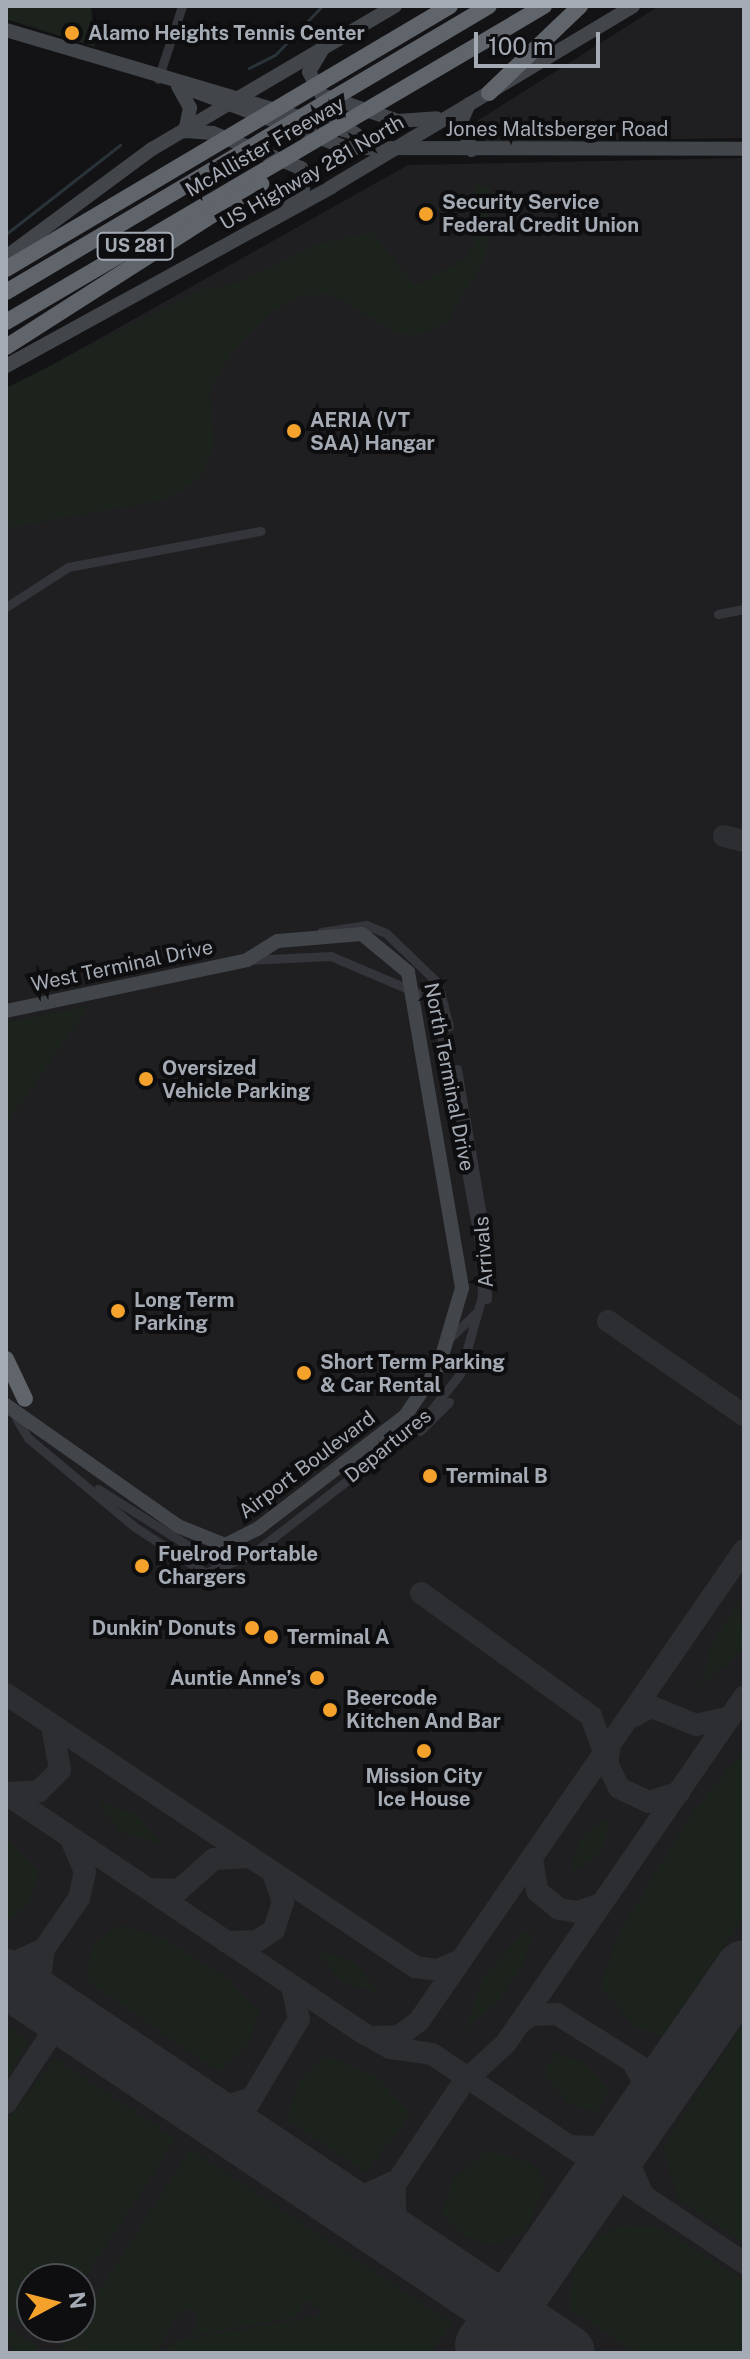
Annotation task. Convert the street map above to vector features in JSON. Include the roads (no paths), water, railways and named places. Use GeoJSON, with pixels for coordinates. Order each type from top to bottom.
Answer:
{"type":"FeatureCollection","features":[{"type":"Feature","properties":{"kind":"highway"},"geometry":{"type":"LineString","coordinates":[[6,269],[450,6]]}},
{"type":"Feature","properties":{"kind":"highway","name":"McAllister Freeway"},"geometry":{"type":"LineString","coordinates":[[6,292],[489,6]]}},
{"type":"Feature","properties":{"kind":"highway","name":"McAllister Freeway"},"geometry":{"type":"LineString","coordinates":[[6,322],[270,172],[314,141],[544,6]]}},
{"type":"Feature","properties":{"kind":"highway"},"geometry":{"type":"LineString","coordinates":[[489,93],[580,6]]}},
{"type":"Feature","properties":{"kind":"highway"},"geometry":{"type":"LineString","coordinates":[[6,257],[231,158]]}},
{"type":"Feature","properties":{"kind":"highway"},"geometry":{"type":"LineString","coordinates":[[6,347],[120,280],[270,172]]}},
{"type":"Feature","properties":{"kind":"highway"},"geometry":{"type":"LineString","coordinates":[[6,1359],[25,1399]]}},
{"type":"Feature","properties":{"kind":"main road"},"geometry":{"type":"LineString","coordinates":[[6,257],[185,131],[395,6]]}},
{"type":"Feature","properties":{"kind":"main road","name":"US Highway 281 North"},"geometry":{"type":"LineString","coordinates":[[6,366],[286,212],[633,6]]}},
{"type":"Feature","properties":{"kind":"main road","name":"Jones Maltsberger Road"},"geometry":{"type":"LineString","coordinates":[[6,30],[229,103],[347,148],[371,145],[472,150],[744,149]]}},
{"type":"Feature","properties":{"kind":"main road"},"geometry":{"type":"LineString","coordinates":[[327,46],[310,66],[322,95],[398,121],[450,115]]}},
{"type":"Feature","properties":{"kind":"main road"},"geometry":{"type":"LineString","coordinates":[[178,86],[190,108],[185,131]]}},
{"type":"Feature","properties":{"kind":"main road"},"geometry":{"type":"LineString","coordinates":[[469,104],[461,118],[472,150]]}},
{"type":"Feature","properties":{"kind":"main road"},"geometry":{"type":"LineString","coordinates":[[185,131],[213,133],[301,168],[303,189],[286,212]]}},
{"type":"Feature","properties":{"kind":"main road","name":"North Terminal Drive"},"geometry":{"type":"LineString","coordinates":[[247,960],[278,941],[319,933],[362,934],[408,972],[461,1252],[452,1336],[439,1366]]}},
{"type":"Feature","properties":{"kind":"main road","name":"West Terminal Drive"},"geometry":{"type":"LineString","coordinates":[[6,1011],[247,960]]}},
{"type":"Feature","properties":{"kind":"main road","name":"Airport Boulevard"},"geometry":{"type":"LineString","coordinates":[[16,1418],[178,1526],[225,1545],[257,1529],[399,1421],[439,1366]]}},
{"type":"Feature","properties":{"kind":"main road"},"geometry":{"type":"LineString","coordinates":[[6,1405],[16,1418]]}},
{"type":"Feature","properties":{"kind":"street"},"geometry":{"type":"LineString","coordinates":[[158,79],[182,6]]}},
{"type":"Feature","properties":{"kind":"street"},"geometry":{"type":"LineString","coordinates":[[6,607],[68,567],[261,531]]}},
{"type":"Feature","properties":{"kind":"street"},"geometry":{"type":"LineString","coordinates":[[718,614],[744,609]]}},
{"type":"Feature","properties":{"kind":"street","name":"Arrivals"},"geometry":{"type":"LineString","coordinates":[[84,1482],[207,1562],[239,1568],[441,1411],[475,1352],[489,1282],[438,983],[386,933],[366,925],[319,933]]}},
{"type":"Feature","properties":{"kind":"street","name":"Departures"},"geometry":{"type":"LineString","coordinates":[[84,1482],[135,1527],[205,1573],[225,1571],[420,1424],[446,1397],[472,1345],[482,1296],[480,1247],[444,1025],[434,1000],[417,989],[331,956],[247,960]]}},
{"type":"Feature","properties":{"kind":"street"},"geometry":{"type":"LineString","coordinates":[[452,1336],[469,1325],[489,1282]]}},
{"type":"Feature","properties":{"kind":"street"},"geometry":{"type":"LineString","coordinates":[[16,1418],[28,1438],[84,1482]]}},
{"type":"Feature","properties":{"kind":"waterway"},"geometry":{"type":"LineString","coordinates":[[249,68],[275,55],[322,6]]}},
{"type":"Feature","properties":{"kind":"waterway"},"geometry":{"type":"LineString","coordinates":[[6,234],[120,145]]}},
{"type":"Feature","properties":{"kind":"place","name":"Alamo Heights Tennis Center"},"geometry":{"type":"Point","coordinates":[72,33]}},
{"type":"Feature","properties":{"kind":"place","name":"Security Service Federal Credit Union"},"geometry":{"type":"Point","coordinates":[426,214]}},
{"type":"Feature","properties":{"kind":"place","name":"AERIA (VT SAA) Hangar"},"geometry":{"type":"Point","coordinates":[294,431]}},
{"type":"Feature","properties":{"kind":"place","name":"Oversized Vehicle Parking"},"geometry":{"type":"Point","coordinates":[146,1079]}},
{"type":"Feature","properties":{"kind":"place","name":"Long Term Parking"},"geometry":{"type":"Point","coordinates":[118,1311]}},
{"type":"Feature","properties":{"kind":"place","name":"Short Term Parking & Car Rental"},"geometry":{"type":"Point","coordinates":[304,1373]}},
{"type":"Feature","properties":{"kind":"place","name":"Terminal B"},"geometry":{"type":"Point","coordinates":[430,1476]}},
{"type":"Feature","properties":{"kind":"place","name":"Fuelrod Portable Chargers"},"geometry":{"type":"Point","coordinates":[142,1566]}},
{"type":"Feature","properties":{"kind":"place","name":"Dunkin' Donuts"},"geometry":{"type":"Point","coordinates":[252,1628]}},
{"type":"Feature","properties":{"kind":"place","name":"Terminal A"},"geometry":{"type":"Point","coordinates":[271,1637]}},
{"type":"Feature","properties":{"kind":"place","name":"Auntie Anne’s"},"geometry":{"type":"Point","coordinates":[317,1678]}},
{"type":"Feature","properties":{"kind":"place","name":"Beercode Kitchen And Bar"},"geometry":{"type":"Point","coordinates":[330,1710]}},
{"type":"Feature","properties":{"kind":"place","name":"Mission City Ice House"},"geometry":{"type":"Point","coordinates":[424,1751]}}]}
